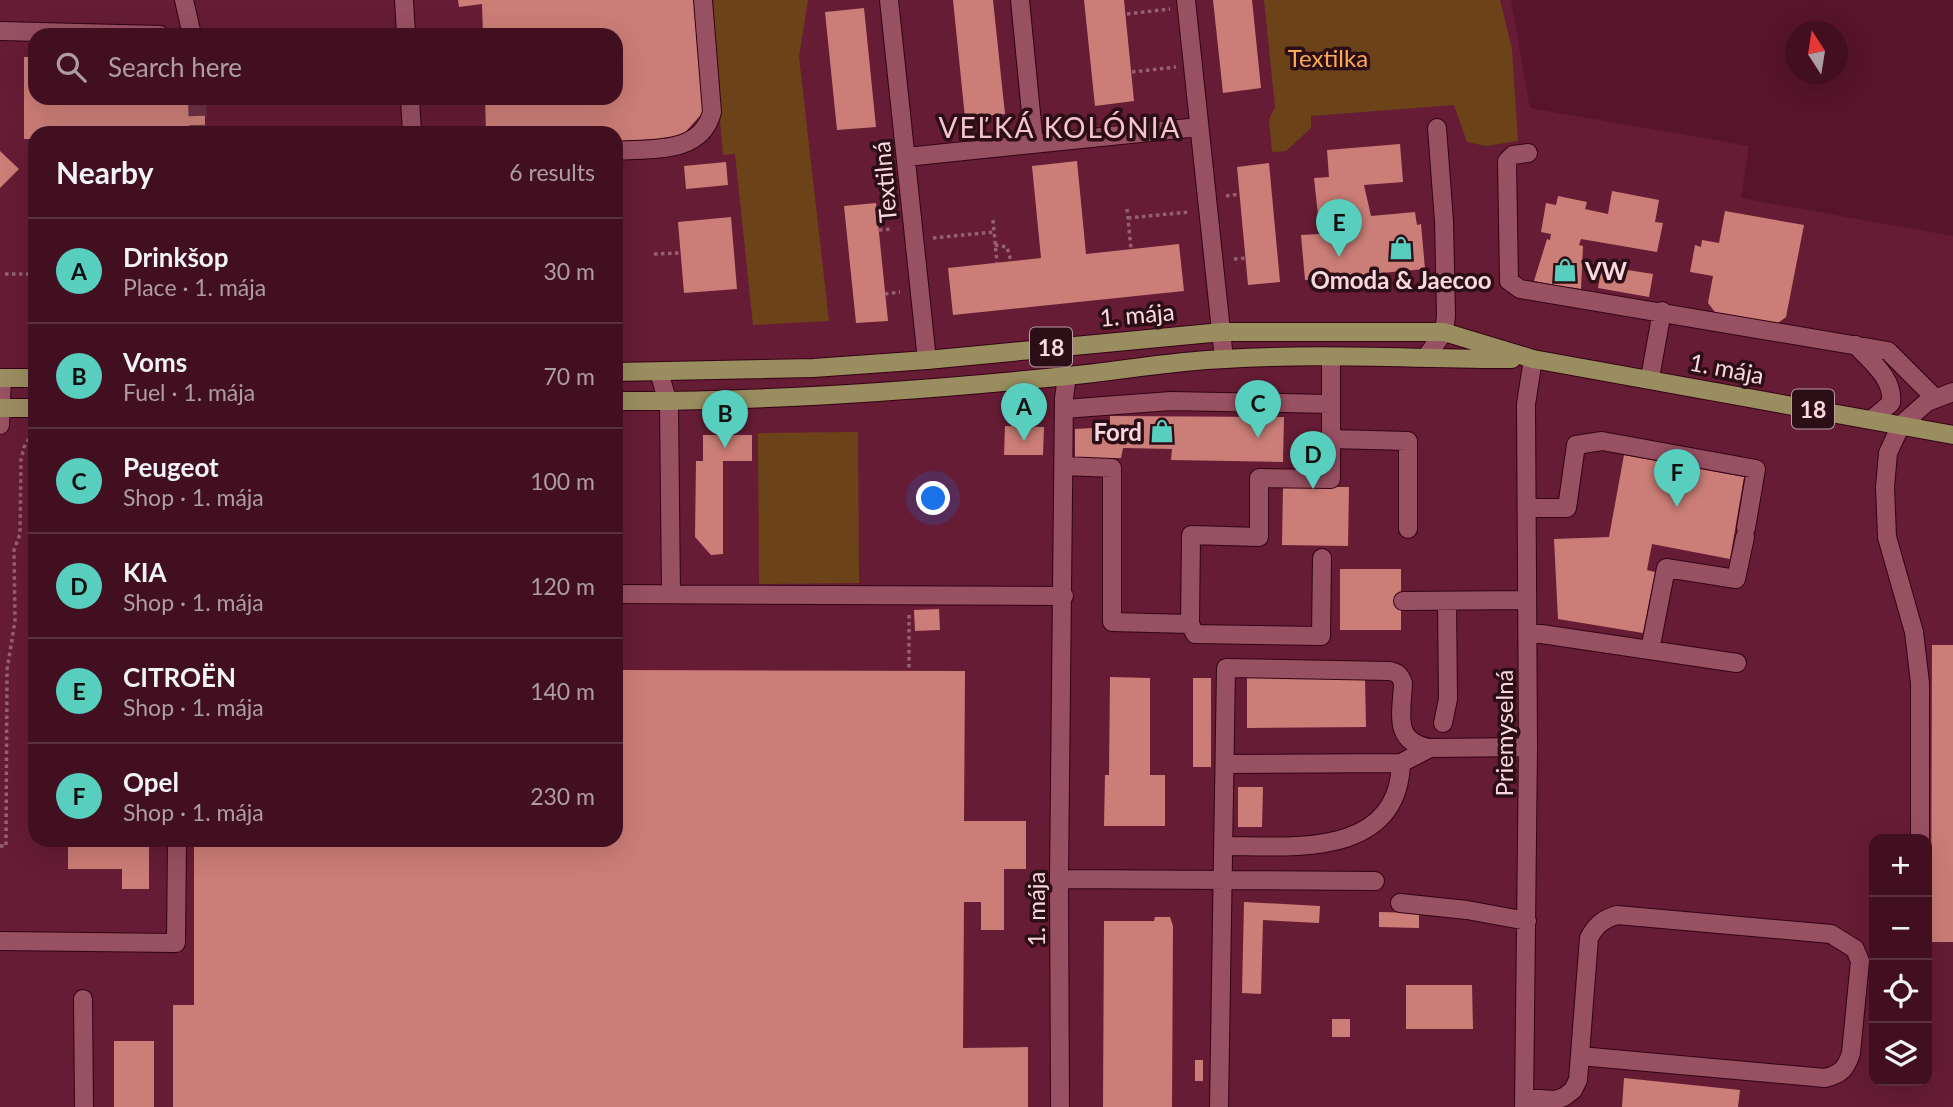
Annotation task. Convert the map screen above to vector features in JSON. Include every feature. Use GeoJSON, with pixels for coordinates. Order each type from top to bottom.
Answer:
{"type":"FeatureCollection","features":[{"type":"Feature","properties":{"kind":"main road","name":"1. mája"},"geometry":{"type":"LineString","coordinates":[[623,372],[813,368],[1222,332],[1444,332],[1533,359],[1953,435]]}},
{"type":"Feature","properties":{"kind":"main road","name":"1. mája"},"geometry":{"type":"LineString","coordinates":[[623,401],[846,394],[1067,376],[1224,359],[1533,359]]}},
{"type":"Feature","properties":{"kind":"main road"},"geometry":{"type":"LineString","coordinates":[[1,378],[28,378]]}},
{"type":"Feature","properties":{"kind":"main road"},"geometry":{"type":"LineString","coordinates":[[0,414],[28,409]]}},
{"type":"Feature","properties":{"kind":"street"},"geometry":{"type":"LineString","coordinates":[[184,0],[190,28]]}},
{"type":"Feature","properties":{"kind":"street"},"geometry":{"type":"LineString","coordinates":[[404,0],[406,28]]}},
{"type":"Feature","properties":{"kind":"street"},"geometry":{"type":"LineString","coordinates":[[623,150],[675,146],[690,142],[701,135],[709,124],[712,100],[704,0]]}},
{"type":"Feature","properties":{"kind":"street","name":"Textilná"},"geometry":{"type":"LineString","coordinates":[[889,0],[927,360]]}},
{"type":"Feature","properties":{"kind":"street"},"geometry":{"type":"LineString","coordinates":[[1020,0],[1034,144]]}},
{"type":"Feature","properties":{"kind":"street"},"geometry":{"type":"LineString","coordinates":[[1186,0],[1224,359]]}},
{"type":"Feature","properties":{"kind":"street"},"geometry":{"type":"LineString","coordinates":[[0,31],[28,32]]}},
{"type":"Feature","properties":{"kind":"street"},"geometry":{"type":"LineString","coordinates":[[410,105],[412,126]]}},
{"type":"Feature","properties":{"kind":"street"},"geometry":{"type":"LineString","coordinates":[[906,157],[1199,127]]}},
{"type":"Feature","properties":{"kind":"street"},"geometry":{"type":"LineString","coordinates":[[1426,357],[1444,332],[1444,221],[1437,128]]}},
{"type":"Feature","properties":{"kind":"street"},"geometry":{"type":"LineString","coordinates":[[1528,153],[1513,155],[1507,161],[1509,281],[1520,289],[1888,351],[1935,398]]}},
{"type":"Feature","properties":{"kind":"street"},"geometry":{"type":"LineString","coordinates":[[1650,379],[1662,311]]}},
{"type":"Feature","properties":{"kind":"street"},"geometry":{"type":"LineString","coordinates":[[1856,345],[1891,387],[1891,403],[1871,420]]}},
{"type":"Feature","properties":{"kind":"street"},"geometry":{"type":"LineString","coordinates":[[1322,558],[1321,636],[1195,634],[1190,624],[1191,535],[1259,537],[1259,478],[1331,479],[1331,357]]}},
{"type":"Feature","properties":{"kind":"street","name":"Priemyselná"},"geometry":{"type":"LineString","coordinates":[[1524,1102],[1528,747],[1526,404],[1533,359]]}},
{"type":"Feature","properties":{"kind":"street"},"geometry":{"type":"LineString","coordinates":[[659,372],[667,401],[671,594]]}},
{"type":"Feature","properties":{"kind":"street","name":"1. mája"},"geometry":{"type":"LineString","coordinates":[[1060,1107],[1059,879],[1064,408],[1067,376]]}},
{"type":"Feature","properties":{"kind":"street"},"geometry":{"type":"LineString","coordinates":[[0,414],[1,378]]}},
{"type":"Feature","properties":{"kind":"street"},"geometry":{"type":"LineString","coordinates":[[1920,834],[1920,683],[1914,632],[1887,537],[1885,511],[1888,453],[1901,425],[1927,402],[1953,393]]}},
{"type":"Feature","properties":{"kind":"street"},"geometry":{"type":"LineString","coordinates":[[1064,408],[1171,401],[1331,404]]}},
{"type":"Feature","properties":{"kind":"street"},"geometry":{"type":"LineString","coordinates":[[1332,439],[1408,441],[1408,529]]}},
{"type":"Feature","properties":{"kind":"street"},"geometry":{"type":"LineString","coordinates":[[1527,508],[1567,508],[1576,445],[1602,441],[1756,469],[1736,579],[1666,568],[1650,650]]}},
{"type":"Feature","properties":{"kind":"street"},"geometry":{"type":"LineString","coordinates":[[1064,466],[1112,468],[1112,622],[1190,624]]}},
{"type":"Feature","properties":{"kind":"street"},"geometry":{"type":"LineString","coordinates":[[623,594],[1064,596]]}},
{"type":"Feature","properties":{"kind":"street"},"geometry":{"type":"LineString","coordinates":[[1403,601],[1527,600]]}},
{"type":"Feature","properties":{"kind":"street"},"geometry":{"type":"LineString","coordinates":[[1443,723],[1448,699],[1447,601]]}},
{"type":"Feature","properties":{"kind":"street"},"geometry":{"type":"LineString","coordinates":[[1528,632],[1737,663]]}},
{"type":"Feature","properties":{"kind":"street"},"geometry":{"type":"LineString","coordinates":[[1219,1107],[1226,668],[1396,673],[1401,676],[1403,683],[1403,733],[1411,743],[1430,748],[1528,747]]}},
{"type":"Feature","properties":{"kind":"street"},"geometry":{"type":"LineString","coordinates":[[1225,764],[1401,764],[1430,748]]}},
{"type":"Feature","properties":{"kind":"street"},"geometry":{"type":"LineString","coordinates":[[1224,846],[1318,846],[1345,839],[1371,825],[1392,806],[1400,782],[1401,764]]}},
{"type":"Feature","properties":{"kind":"street"},"geometry":{"type":"LineString","coordinates":[[0,941],[176,943],[177,847]]}},
{"type":"Feature","properties":{"kind":"street"},"geometry":{"type":"LineString","coordinates":[[1059,879],[1375,881]]}},
{"type":"Feature","properties":{"kind":"street"},"geometry":{"type":"LineString","coordinates":[[1400,903],[1467,910],[1527,921]]}},
{"type":"Feature","properties":{"kind":"street"},"geometry":{"type":"LineString","coordinates":[[1524,1102],[1564,1097],[1573,1090],[1578,1080],[1589,938],[1596,926],[1606,918],[1617,915],[1831,934],[1855,950],[1860,961],[1852,1052],[1847,1066],[1839,1074],[1825,1077],[1580,1056]]}},
{"type":"Feature","properties":{"kind":"street"},"geometry":{"type":"LineString","coordinates":[[83,999],[84,1107]]}},
{"type":"Feature","properties":{"kind":"path"},"geometry":{"type":"LineString","coordinates":[[1127,209],[1131,249]]}},
{"type":"Feature","properties":{"kind":"path"},"geometry":{"type":"LineString","coordinates":[[1128,218],[1208,209]]}},
{"type":"Feature","properties":{"kind":"path"},"geometry":{"type":"LineString","coordinates":[[993,220],[997,262]]}},
{"type":"Feature","properties":{"kind":"path"},"geometry":{"type":"LineString","coordinates":[[914,240],[994,232]]}},
{"type":"Feature","properties":{"kind":"path"},"geometry":{"type":"LineString","coordinates":[[995,245],[1007,247],[1012,261]]}},
{"type":"Feature","properties":{"kind":"path"},"geometry":{"type":"LineString","coordinates":[[654,254],[680,253]]}},
{"type":"Feature","properties":{"kind":"path"},"geometry":{"type":"LineString","coordinates":[[5,274],[28,274]]}},
{"type":"Feature","properties":{"kind":"path"},"geometry":{"type":"LineString","coordinates":[[0,846],[6,846],[7,670],[15,621],[14,550],[20,534],[21,460],[28,440]]}},
{"type":"Feature","properties":{"kind":"path"},"geometry":{"type":"LineString","coordinates":[[909,596],[909,671]]}},
{"type":"Feature","properties":{"kind":"shaded area"},"geometry":{"type":"Polygon","coordinates":[[[0,0],[1511,0],[1530,108],[1749,146],[1741,198],[1953,236],[1953,1107],[0,1107],[0,0]]]}},
{"type":"Feature","properties":{"kind":"green space"},"geometry":{"type":"Polygon","coordinates":[[[710,0],[808,0],[799,57],[829,321],[753,325],[735,154],[723,155],[710,0]]]}},
{"type":"Feature","properties":{"kind":"green space","name":"Textilka"},"geometry":{"type":"Polygon","coordinates":[[[1264,0],[1500,0],[1512,49],[1518,141],[1486,146],[1467,142],[1454,105],[1311,116],[1311,128],[1286,151],[1272,152],[1269,119],[1275,107],[1264,0]]]}},
{"type":"Feature","properties":{"kind":"green space"},"geometry":{"type":"Polygon","coordinates":[[[858,432],[859,583],[759,584],[758,433],[858,432]]]}},
{"type":"Feature","properties":{"kind":"building"},"geometry":{"type":"Polygon","coordinates":[[[458,0],[700,0],[707,108],[680,138],[623,141],[623,126],[486,126],[485,105],[623,105],[623,28],[483,28],[482,4],[459,7],[458,0]]]}},
{"type":"Feature","properties":{"kind":"building"},"geometry":{"type":"Polygon","coordinates":[[[953,0],[993,0],[1005,114],[965,118],[953,0]]]}},
{"type":"Feature","properties":{"kind":"building"},"geometry":{"type":"Polygon","coordinates":[[[1084,0],[1124,0],[1134,101],[1095,106],[1084,0]]]}},
{"type":"Feature","properties":{"kind":"building"},"geometry":{"type":"Polygon","coordinates":[[[1213,0],[1252,0],[1261,88],[1223,93],[1213,0]]]}},
{"type":"Feature","properties":{"kind":"building"},"geometry":{"type":"Polygon","coordinates":[[[864,8],[876,127],[837,130],[825,12],[864,8]]]}},
{"type":"Feature","properties":{"kind":"building"},"geometry":{"type":"Polygon","coordinates":[[[24,57],[28,57],[28,105],[205,105],[205,126],[28,126],[28,139],[24,139],[24,57]]]}},
{"type":"Feature","properties":{"kind":"building"},"geometry":{"type":"Polygon","coordinates":[[[1400,144],[1403,182],[1364,185],[1371,216],[1415,212],[1417,225],[1421,224],[1425,269],[1305,280],[1301,235],[1320,234],[1314,178],[1329,177],[1327,150],[1400,144]]]}},
{"type":"Feature","properties":{"kind":"building"},"geometry":{"type":"Polygon","coordinates":[[[0,151],[19,169],[0,188],[0,151]]]}},
{"type":"Feature","properties":{"kind":"building"},"geometry":{"type":"Polygon","coordinates":[[[1077,161],[1086,254],[1179,244],[1184,291],[953,315],[948,268],[1041,258],[1032,166],[1077,161]]]}},
{"type":"Feature","properties":{"kind":"building"},"geometry":{"type":"Polygon","coordinates":[[[726,162],[728,185],[686,189],[684,166],[726,162]]]}},
{"type":"Feature","properties":{"kind":"building"},"geometry":{"type":"Polygon","coordinates":[[[1269,163],[1280,282],[1248,285],[1237,167],[1269,163]]]}},
{"type":"Feature","properties":{"kind":"building"},"geometry":{"type":"Polygon","coordinates":[[[1612,191],[1659,200],[1655,222],[1663,223],[1657,252],[1581,239],[1581,289],[1568,287],[1567,290],[1534,281],[1551,234],[1541,232],[1546,203],[1556,205],[1558,196],[1587,202],[1585,209],[1608,214],[1612,191]]]}},
{"type":"Feature","properties":{"kind":"building"},"geometry":{"type":"Polygon","coordinates":[[[876,203],[888,321],[856,323],[844,206],[876,203]]]}},
{"type":"Feature","properties":{"kind":"building"},"geometry":{"type":"Polygon","coordinates":[[[1725,211],[1804,225],[1786,317],[1774,326],[1718,316],[1708,303],[1713,276],[1690,272],[1695,245],[1701,247],[1702,240],[1719,243],[1725,211]]]}},
{"type":"Feature","properties":{"kind":"building"},"geometry":{"type":"Polygon","coordinates":[[[731,217],[737,289],[684,293],[678,222],[731,217]]]}},
{"type":"Feature","properties":{"kind":"building"},"geometry":{"type":"Polygon","coordinates":[[[1602,266],[1653,274],[1649,297],[1598,288],[1602,266]]]}},
{"type":"Feature","properties":{"kind":"building"},"geometry":{"type":"Polygon","coordinates":[[[1110,416],[1284,417],[1283,462],[1171,460],[1172,449],[1123,448],[1121,458],[1075,458],[1075,429],[1110,427],[1110,416]]]}},
{"type":"Feature","properties":{"kind":"building"},"geometry":{"type":"Polygon","coordinates":[[[1005,426],[1044,427],[1043,455],[1004,455],[1005,426]]]}},
{"type":"Feature","properties":{"kind":"building"},"geometry":{"type":"Polygon","coordinates":[[[703,435],[752,435],[752,461],[723,461],[723,554],[711,555],[695,537],[696,461],[703,461],[703,435]]]}},
{"type":"Feature","properties":{"kind":"building"},"geometry":{"type":"Polygon","coordinates":[[[1624,455],[1744,477],[1730,559],[1652,544],[1647,570],[1655,572],[1643,633],[1558,619],[1554,539],[1609,537],[1624,455]]]}},
{"type":"Feature","properties":{"kind":"building"},"geometry":{"type":"Polygon","coordinates":[[[1283,487],[1349,487],[1348,546],[1282,545],[1283,487]]]}},
{"type":"Feature","properties":{"kind":"building"},"geometry":{"type":"Polygon","coordinates":[[[1340,569],[1401,569],[1401,630],[1340,630],[1340,569]]]}},
{"type":"Feature","properties":{"kind":"building"},"geometry":{"type":"Polygon","coordinates":[[[939,609],[940,630],[915,631],[914,610],[939,609]]]}},
{"type":"Feature","properties":{"kind":"building"},"geometry":{"type":"Polygon","coordinates":[[[1932,645],[1953,645],[1953,942],[1932,942],[1932,645]]]}},
{"type":"Feature","properties":{"kind":"building"},"geometry":{"type":"Polygon","coordinates":[[[623,670],[965,671],[964,821],[1026,821],[1026,869],[1004,869],[1004,930],[981,930],[981,902],[964,902],[963,1048],[1028,1047],[1028,1107],[173,1107],[173,1005],[194,1005],[194,847],[623,847],[623,670]]]}},
{"type":"Feature","properties":{"kind":"building"},"geometry":{"type":"Polygon","coordinates":[[[1110,677],[1150,678],[1150,775],[1165,775],[1165,826],[1104,826],[1105,775],[1109,775],[1110,677]]]}},
{"type":"Feature","properties":{"kind":"building"},"geometry":{"type":"Polygon","coordinates":[[[1365,677],[1366,727],[1247,728],[1247,678],[1365,677]]]}},
{"type":"Feature","properties":{"kind":"building"},"geometry":{"type":"Polygon","coordinates":[[[1193,678],[1211,678],[1211,767],[1193,767],[1193,678]]]}},
{"type":"Feature","properties":{"kind":"building"},"geometry":{"type":"Polygon","coordinates":[[[1238,787],[1263,787],[1262,827],[1238,827],[1238,787]]]}},
{"type":"Feature","properties":{"kind":"building"},"geometry":{"type":"Polygon","coordinates":[[[68,847],[149,847],[149,889],[122,889],[122,869],[68,869],[68,847]]]}},
{"type":"Feature","properties":{"kind":"building"},"geometry":{"type":"Polygon","coordinates":[[[1244,902],[1320,906],[1319,923],[1263,920],[1261,994],[1242,993],[1244,902]]]}},
{"type":"Feature","properties":{"kind":"building"},"geometry":{"type":"Polygon","coordinates":[[[1379,912],[1419,913],[1419,928],[1379,927],[1379,912]]]}},
{"type":"Feature","properties":{"kind":"building"},"geometry":{"type":"Polygon","coordinates":[[[1155,917],[1170,917],[1173,926],[1172,1107],[1103,1107],[1104,921],[1154,921],[1155,917]]]}},
{"type":"Feature","properties":{"kind":"building"},"geometry":{"type":"Polygon","coordinates":[[[1406,985],[1472,985],[1473,1029],[1406,1029],[1406,985]]]}},
{"type":"Feature","properties":{"kind":"building"},"geometry":{"type":"Polygon","coordinates":[[[1332,1019],[1350,1019],[1350,1037],[1332,1037],[1332,1019]]]}},
{"type":"Feature","properties":{"kind":"building"},"geometry":{"type":"Polygon","coordinates":[[[114,1041],[154,1041],[154,1107],[114,1107],[114,1041]]]}},
{"type":"Feature","properties":{"kind":"building"},"geometry":{"type":"Polygon","coordinates":[[[1195,1060],[1203,1060],[1203,1081],[1195,1081],[1195,1060]]]}},
{"type":"Feature","properties":{"kind":"building"},"geometry":{"type":"Polygon","coordinates":[[[1624,1078],[1740,1090],[1738,1107],[1622,1107],[1624,1078]]]}},
{"type":"Feature","properties":{"kind":"tunnel"},"geometry":{"type":"LineString","coordinates":[[197,105],[198,126]]}},
{"type":"Feature","properties":{"kind":"place","name":"Omoda & Jaecoo"},"geometry":{"type":"Point","coordinates":[1401,248]}},
{"type":"Feature","properties":{"kind":"place","name":"CITROËN"},"geometry":{"type":"Point","coordinates":[1339,257]}},
{"type":"Feature","properties":{"kind":"place","name":"VW"},"geometry":{"type":"Point","coordinates":[1565,270]}},
{"type":"Feature","properties":{"kind":"place","name":"Ford"},"geometry":{"type":"Point","coordinates":[1162,431]}},
{"type":"Feature","properties":{"kind":"place","name":"Peugeot"},"geometry":{"type":"Point","coordinates":[1258,438]}},
{"type":"Feature","properties":{"kind":"place","name":"Drinkšop"},"geometry":{"type":"Point","coordinates":[1024,441]}},
{"type":"Feature","properties":{"kind":"place","name":"Voms"},"geometry":{"type":"Point","coordinates":[725,448]}},
{"type":"Feature","properties":{"kind":"place","name":"KIA"},"geometry":{"type":"Point","coordinates":[1313,489]}},
{"type":"Feature","properties":{"kind":"place","name":"Opel"},"geometry":{"type":"Point","coordinates":[1677,507]}},
{"type":"Feature","properties":{"kind":"district","name":"VEĽKÁ KOLÓNIA"},"geometry":{"type":"Point","coordinates":[1060,127]}}]}
